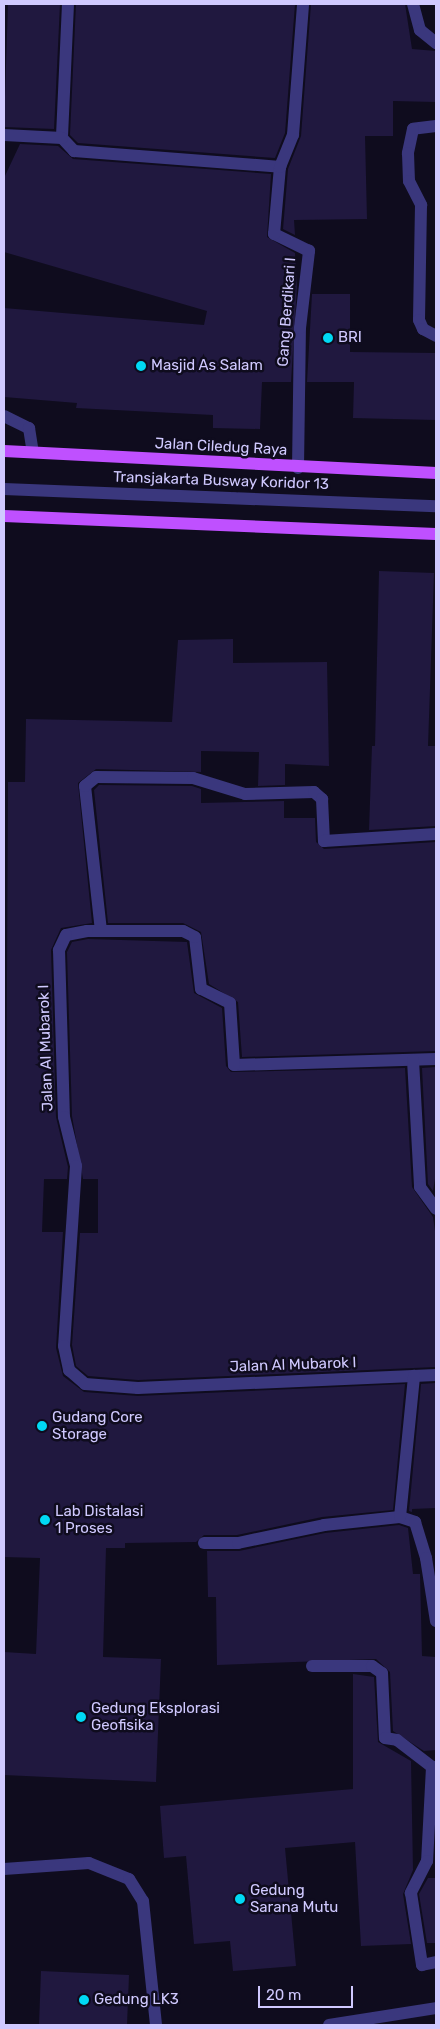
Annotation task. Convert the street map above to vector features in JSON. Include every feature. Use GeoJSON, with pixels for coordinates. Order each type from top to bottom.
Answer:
{"type":"FeatureCollection","features":[{"type":"Feature","properties":{"kind":"main road","name":"Jalan Ciledug Raya"},"geometry":{"type":"LineString","coordinates":[[4,451],[298,468],[436,473]]}},
{"type":"Feature","properties":{"kind":"main road"},"geometry":{"type":"LineString","coordinates":[[4,516],[436,534]]}},
{"type":"Feature","properties":{"kind":"street"},"geometry":{"type":"LineString","coordinates":[[62,138],[68,4]]}},
{"type":"Feature","properties":{"kind":"street","name":"Gang Berdikari I"},"geometry":{"type":"LineString","coordinates":[[298,468],[300,328],[308,251],[274,234],[280,167],[293,135],[303,4]]}},
{"type":"Feature","properties":{"kind":"street"},"geometry":{"type":"LineString","coordinates":[[413,4],[420,30],[436,43]]}},
{"type":"Feature","properties":{"kind":"street"},"geometry":{"type":"LineString","coordinates":[[436,126],[413,129],[408,153],[411,191],[421,205],[418,320],[423,329],[436,336]]}},
{"type":"Feature","properties":{"kind":"street"},"geometry":{"type":"LineString","coordinates":[[4,135],[62,138],[74,151],[280,167]]}},
{"type":"Feature","properties":{"kind":"street"},"geometry":{"type":"LineString","coordinates":[[4,416],[29,428],[33,452]]}},
{"type":"Feature","properties":{"kind":"street","name":"Transjakarta Busway Koridor 13"},"geometry":{"type":"LineString","coordinates":[[4,489],[436,506]]}},
{"type":"Feature","properties":{"kind":"street"},"geometry":{"type":"LineString","coordinates":[[436,834],[324,841],[322,799],[314,792],[245,794],[193,778],[96,777],[85,786],[100,931],[183,931],[195,936],[201,989],[230,1002],[234,1065],[436,1059]]}},
{"type":"Feature","properties":{"kind":"street","name":"Jalan Al Mubarok I"},"geometry":{"type":"LineString","coordinates":[[100,931],[66,935],[59,950],[64,1117],[76,1166],[64,1346],[69,1370],[85,1384],[138,1388],[436,1374]]}},
{"type":"Feature","properties":{"kind":"street"},"geometry":{"type":"LineString","coordinates":[[413,1060],[420,1187],[436,1209]]}},
{"type":"Feature","properties":{"kind":"street"},"geometry":{"type":"LineString","coordinates":[[400,1517],[414,1376]]}},
{"type":"Feature","properties":{"kind":"street"},"geometry":{"type":"LineString","coordinates":[[204,1543],[238,1543],[330,1524],[400,1517],[415,1522],[426,1558],[436,1621]]}},
{"type":"Feature","properties":{"kind":"street"},"geometry":{"type":"LineString","coordinates":[[312,1666],[372,1666],[382,1673],[385,1738],[396,1740],[434,1767],[427,1861],[411,1894],[422,1965],[436,1962]]}},
{"type":"Feature","properties":{"kind":"street"},"geometry":{"type":"LineString","coordinates":[[4,1869],[89,1863],[129,1879],[144,1901],[156,2025]]}},
{"type":"Feature","properties":{"kind":"street"},"geometry":{"type":"LineString","coordinates":[[329,2025],[436,2008]]}},
{"type":"Feature","properties":{"kind":"building"},"geometry":{"type":"Polygon","coordinates":[[[8,4],[60,4],[54,129],[4,127],[8,4]]]}},
{"type":"Feature","properties":{"kind":"building"},"geometry":{"type":"Polygon","coordinates":[[[76,4],[295,4],[285,133],[275,158],[78,143],[70,135],[76,4]]]}},
{"type":"Feature","properties":{"kind":"building"},"geometry":{"type":"Polygon","coordinates":[[[311,4],[405,4],[412,49],[436,51],[436,102],[393,101],[393,136],[365,136],[367,219],[294,220],[295,235],[283,229],[288,169],[301,136],[311,4]]]}},
{"type":"Feature","properties":{"kind":"building"},"geometry":{"type":"Polygon","coordinates":[[[20,144],[58,146],[73,159],[271,174],[267,237],[295,253],[297,287],[291,382],[262,382],[260,429],[213,428],[213,415],[76,408],[77,403],[4,397],[4,308],[204,325],[207,311],[4,252],[4,178],[20,144]]]}},
{"type":"Feature","properties":{"kind":"building"},"geometry":{"type":"Polygon","coordinates":[[[312,294],[350,294],[350,352],[436,353],[436,420],[353,418],[354,382],[307,382],[312,294]]]}},
{"type":"Feature","properties":{"kind":"building"},"geometry":{"type":"Polygon","coordinates":[[[379,571],[434,573],[428,746],[436,746],[436,826],[369,830],[372,746],[375,746],[379,571]]]}},
{"type":"Feature","properties":{"kind":"building"},"geometry":{"type":"Polygon","coordinates":[[[233,639],[233,663],[327,662],[329,766],[285,764],[285,785],[258,786],[259,752],[201,751],[201,772],[96,769],[78,783],[92,923],[61,928],[51,950],[56,1117],[68,1167],[67,1179],[44,1179],[42,1232],[63,1232],[56,1348],[63,1376],[84,1392],[138,1396],[405,1384],[393,1510],[322,1517],[237,1535],[204,1535],[196,1542],[125,1543],[125,1548],[106,1548],[103,1657],[161,1659],[156,1782],[4,1775],[4,1652],[36,1654],[40,1558],[4,1557],[8,782],[25,782],[26,719],[172,722],[178,640],[233,639]]]}},
{"type":"Feature","properties":{"kind":"building"},"geometry":{"type":"Polygon","coordinates":[[[99,785],[192,786],[201,789],[201,803],[284,801],[284,818],[315,818],[316,842],[324,849],[436,842],[436,1051],[242,1057],[238,1002],[209,984],[201,932],[183,923],[108,923],[94,790],[99,785]]]}},
{"type":"Feature","properties":{"kind":"building"},"geometry":{"type":"Polygon","coordinates":[[[88,939],[187,942],[194,993],[222,1008],[226,1066],[231,1072],[405,1068],[412,1187],[433,1217],[436,1238],[436,1367],[138,1380],[88,1376],[76,1366],[72,1345],[80,1233],[98,1233],[98,1179],[83,1179],[72,1116],[67,952],[72,942],[88,939]]]}},
{"type":"Feature","properties":{"kind":"building"},"geometry":{"type":"Polygon","coordinates":[[[436,1067],[436,1173],[433,1191],[428,1184],[422,1068],[436,1067]]]}},
{"type":"Feature","properties":{"kind":"building"},"geometry":{"type":"Polygon","coordinates":[[[436,1383],[436,1508],[412,1509],[412,1512],[409,1511],[421,1384],[436,1383]]]}},
{"type":"Feature","properties":{"kind":"building"},"geometry":{"type":"Polygon","coordinates":[[[399,1525],[408,1528],[413,1574],[420,1574],[422,1656],[436,1657],[436,1750],[424,1751],[393,1731],[390,1672],[376,1659],[217,1665],[216,1597],[208,1597],[207,1551],[239,1551],[325,1533],[399,1525]]]}},
{"type":"Feature","properties":{"kind":"building"},"geometry":{"type":"Polygon","coordinates":[[[353,1674],[374,1677],[378,1742],[411,1761],[413,1870],[403,1894],[411,1944],[361,1946],[355,1842],[285,1848],[296,1966],[233,1971],[230,1941],[194,1944],[186,1856],[164,1858],[160,1806],[353,1789],[353,1674]]]}},
{"type":"Feature","properties":{"kind":"building"},"geometry":{"type":"Polygon","coordinates":[[[428,1878],[436,1878],[436,1943],[427,1943],[419,1894],[428,1878]]]}},
{"type":"Feature","properties":{"kind":"building","name":"Gedung LK3"},"geometry":{"type":"Polygon","coordinates":[[[41,1971],[129,1975],[127,2025],[39,2025],[41,1971]]]}},
{"type":"Feature","properties":{"kind":"place","name":"BRI"},"geometry":{"type":"Point","coordinates":[328,338]}},
{"type":"Feature","properties":{"kind":"place","name":"Masjid As Salam"},"geometry":{"type":"Point","coordinates":[141,366]}},
{"type":"Feature","properties":{"kind":"place","name":"Gudang Core Storage"},"geometry":{"type":"Point","coordinates":[42,1426]}},
{"type":"Feature","properties":{"kind":"place","name":"Lab Distalasi 1 Proses"},"geometry":{"type":"Point","coordinates":[45,1520]}},
{"type":"Feature","properties":{"kind":"place","name":"Gedung Eksplorasi Geofisika"},"geometry":{"type":"Point","coordinates":[81,1717]}},
{"type":"Feature","properties":{"kind":"place","name":"Gedung Sarana Mutu"},"geometry":{"type":"Point","coordinates":[240,1899]}},
{"type":"Feature","properties":{"kind":"place","name":"Gedung LK3"},"geometry":{"type":"Point","coordinates":[84,2000]}}]}
